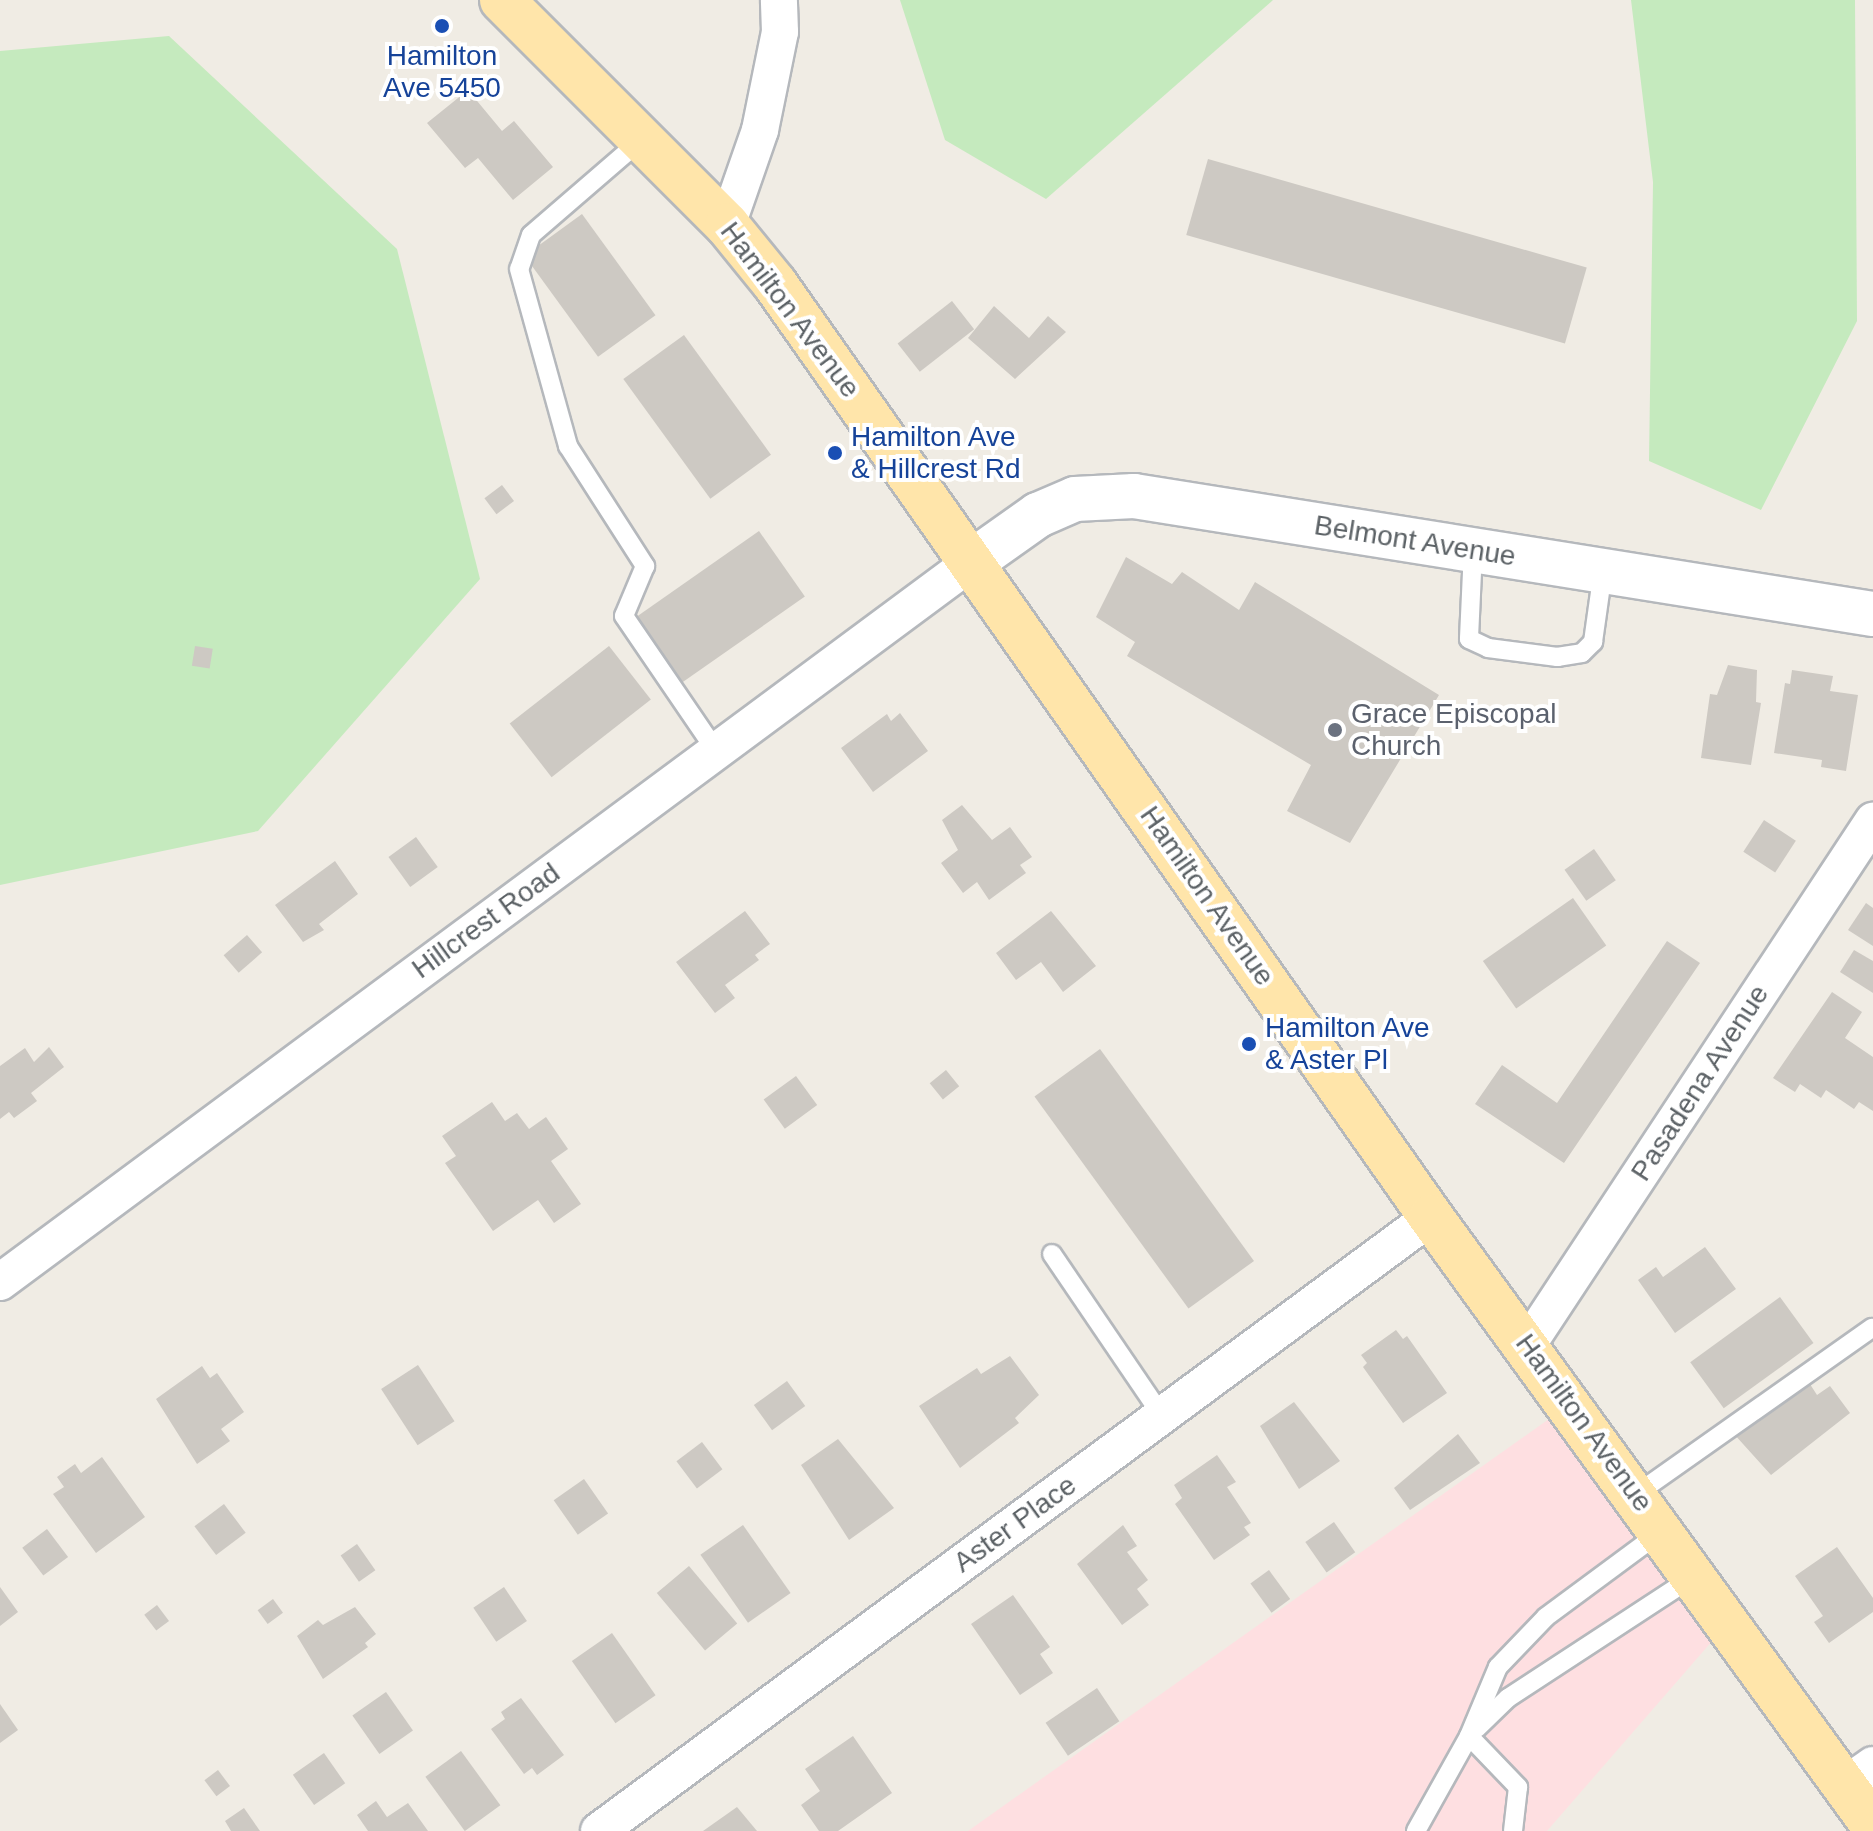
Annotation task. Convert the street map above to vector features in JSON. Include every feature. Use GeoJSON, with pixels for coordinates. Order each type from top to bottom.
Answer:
{"type":"FeatureCollection","features":[{"type":"Feature","properties":{"kind":"main road","name":"Hamilton Avenue"},"geometry":{"type":"LineString","coordinates":[[502,0],[727,225],[973,561],[1431,1217],[1528,1344],[1693,1577],[1860,1774],[1873,1825]]}},
{"type":"Feature","properties":{"kind":"street"},"geometry":{"type":"LineString","coordinates":[[727,225],[760,130],[780,32],[779,0]]}},
{"type":"Feature","properties":{"kind":"street","name":"Belmont Avenue"},"geometry":{"type":"LineString","coordinates":[[973,561],[1038,515],[1075,499],[1112,496],[1873,614]]}},
{"type":"Feature","properties":{"kind":"street","name":"Hillcrest Road"},"geometry":{"type":"LineString","coordinates":[[8,1264],[973,561]]}},
{"type":"Feature","properties":{"kind":"street","name":"Pasadena Avenue"},"geometry":{"type":"LineString","coordinates":[[1528,1344],[1873,821]]}},
{"type":"Feature","properties":{"kind":"street","name":"Aster Place"},"geometry":{"type":"LineString","coordinates":[[599,1831],[1431,1217]]}},
{"type":"Feature","properties":{"kind":"lane"},"geometry":{"type":"LineString","coordinates":[[641,140],[531,235],[519,269],[568,446],[645,566],[624,616],[716,751]]}},
{"type":"Feature","properties":{"kind":"lane"},"geometry":{"type":"LineString","coordinates":[[1473,550],[1469,639],[1488,648],[1557,657],[1582,653],[1593,642],[1603,571]]}},
{"type":"Feature","properties":{"kind":"lane"},"geometry":{"type":"LineString","coordinates":[[1052,1254],[1162,1416]]}},
{"type":"Feature","properties":{"kind":"lane"},"geometry":{"type":"LineString","coordinates":[[1635,1495],[1872,1328]]}},
{"type":"Feature","properties":{"kind":"lane"},"geometry":{"type":"LineString","coordinates":[[1416,1831],[1469,1736],[1498,1667],[1546,1617],[1661,1532]]}},
{"type":"Feature","properties":{"kind":"lane"},"geometry":{"type":"LineString","coordinates":[[1469,1736],[1508,1698],[1693,1577]]}},
{"type":"Feature","properties":{"kind":"lane"},"geometry":{"type":"LineString","coordinates":[[1469,1736],[1518,1787],[1513,1831]]}},
{"type":"Feature","properties":{"kind":"shaded area"},"geometry":{"type":"Polygon","coordinates":[[[1570,1404],[1727,1624],[1547,1831],[968,1831],[1570,1404]]]}},
{"type":"Feature","properties":{"kind":"green space"},"geometry":{"type":"Polygon","coordinates":[[[900,0],[1273,0],[1046,199],[945,140],[900,0]]]}},
{"type":"Feature","properties":{"kind":"green space"},"geometry":{"type":"Polygon","coordinates":[[[1631,0],[1855,0],[1857,321],[1761,510],[1649,461],[1653,182],[1631,0]]]}},
{"type":"Feature","properties":{"kind":"green space"},"geometry":{"type":"Polygon","coordinates":[[[169,36],[397,249],[480,579],[258,831],[0,885],[0,51],[169,36]]]}},
{"type":"Feature","properties":{"kind":"building"},"geometry":{"type":"Polygon","coordinates":[[[468,90],[502,131],[514,121],[553,167],[513,200],[478,158],[465,168],[427,123],[468,90]]]}},
{"type":"Feature","properties":{"kind":"building"},"geometry":{"type":"Polygon","coordinates":[[[1208,159],[1587,268],[1565,344],[1186,235],[1208,159]]]}},
{"type":"Feature","properties":{"kind":"building"},"geometry":{"type":"Polygon","coordinates":[[[582,214],[655,315],[598,357],[525,256],[582,214]]]}},
{"type":"Feature","properties":{"kind":"building"},"geometry":{"type":"Polygon","coordinates":[[[952,301],[974,329],[920,372],[898,343],[952,301]]]}},
{"type":"Feature","properties":{"kind":"building"},"geometry":{"type":"Polygon","coordinates":[[[994,306],[1029,338],[1048,316],[1066,332],[1015,379],[968,338],[994,306]]]}},
{"type":"Feature","properties":{"kind":"building"},"geometry":{"type":"Polygon","coordinates":[[[684,335],[771,455],[710,499],[623,379],[684,335]]]}},
{"type":"Feature","properties":{"kind":"building"},"geometry":{"type":"Polygon","coordinates":[[[502,485],[514,501],[496,514],[484,498],[502,485]]]}},
{"type":"Feature","properties":{"kind":"building"},"geometry":{"type":"Polygon","coordinates":[[[759,531],[805,597],[677,686],[631,620],[759,531]]]}},
{"type":"Feature","properties":{"kind":"building","name":"Grace Episcopal Church"},"geometry":{"type":"Polygon","coordinates":[[[1126,557],[1172,584],[1182,572],[1239,610],[1255,582],[1439,695],[1350,843],[1287,811],[1311,765],[1127,656],[1135,642],[1096,617],[1126,557]]]}},
{"type":"Feature","properties":{"kind":"building"},"geometry":{"type":"Polygon","coordinates":[[[195,646],[213,649],[210,669],[192,666],[195,646]]]}},
{"type":"Feature","properties":{"kind":"building"},"geometry":{"type":"Polygon","coordinates":[[[609,646],[651,700],[552,777],[510,724],[609,646]]]}},
{"type":"Feature","properties":{"kind":"building"},"geometry":{"type":"Polygon","coordinates":[[[1728,665],[1757,670],[1756,702],[1761,703],[1751,765],[1701,758],[1710,694],[1717,695],[1728,665]]]}},
{"type":"Feature","properties":{"kind":"building"},"geometry":{"type":"Polygon","coordinates":[[[1792,670],[1833,676],[1830,691],[1858,695],[1846,771],[1821,767],[1822,760],[1774,753],[1785,683],[1790,684],[1792,670]]]}},
{"type":"Feature","properties":{"kind":"building"},"geometry":{"type":"Polygon","coordinates":[[[900,713],[928,751],[873,792],[841,748],[887,714],[891,721],[900,713]]]}},
{"type":"Feature","properties":{"kind":"building"},"geometry":{"type":"Polygon","coordinates":[[[962,805],[992,840],[1010,827],[1032,857],[1020,865],[1026,873],[989,900],[977,882],[963,893],[941,863],[958,850],[942,820],[962,805]]]}},
{"type":"Feature","properties":{"kind":"building"},"geometry":{"type":"Polygon","coordinates":[[[1764,820],[1796,841],[1775,873],[1743,852],[1764,820]]]}},
{"type":"Feature","properties":{"kind":"building"},"geometry":{"type":"Polygon","coordinates":[[[416,837],[438,867],[410,887],[388,857],[416,837]]]}},
{"type":"Feature","properties":{"kind":"building"},"geometry":{"type":"Polygon","coordinates":[[[1594,849],[1616,880],[1586,901],[1565,870],[1594,849]]]}},
{"type":"Feature","properties":{"kind":"building"},"geometry":{"type":"Polygon","coordinates":[[[335,861],[358,894],[319,924],[324,930],[303,942],[275,905],[335,861]]]}},
{"type":"Feature","properties":{"kind":"building"},"geometry":{"type":"Polygon","coordinates":[[[1573,898],[1606,946],[1516,1009],[1483,961],[1573,898]]]}},
{"type":"Feature","properties":{"kind":"building"},"geometry":{"type":"Polygon","coordinates":[[[1866,903],[1873,908],[1873,946],[1848,930],[1866,903]]]}},
{"type":"Feature","properties":{"kind":"building"},"geometry":{"type":"Polygon","coordinates":[[[745,911],[770,944],[755,955],[759,960],[725,985],[735,998],[715,1013],[676,962],[745,911]]]}},
{"type":"Feature","properties":{"kind":"building"},"geometry":{"type":"Polygon","coordinates":[[[1051,911],[1096,966],[1063,992],[1041,962],[1016,980],[996,953],[1051,911]]]}},
{"type":"Feature","properties":{"kind":"building"},"geometry":{"type":"Polygon","coordinates":[[[247,935],[262,952],[239,973],[224,955],[247,935]]]}},
{"type":"Feature","properties":{"kind":"building"},"geometry":{"type":"Polygon","coordinates":[[[1667,941],[1700,963],[1564,1163],[1475,1104],[1502,1065],[1557,1103],[1667,941]]]}},
{"type":"Feature","properties":{"kind":"building"},"geometry":{"type":"Polygon","coordinates":[[[1854,950],[1873,961],[1873,993],[1840,972],[1854,950]]]}},
{"type":"Feature","properties":{"kind":"building"},"geometry":{"type":"Polygon","coordinates":[[[1832,992],[1862,1012],[1845,1038],[1873,1057],[1873,1111],[1859,1102],[1854,1109],[1826,1090],[1821,1098],[1800,1084],[1795,1092],[1773,1078],[1832,992]]]}},
{"type":"Feature","properties":{"kind":"building"},"geometry":{"type":"Polygon","coordinates":[[[49,1047],[64,1067],[31,1093],[37,1101],[14,1118],[9,1112],[0,1119],[0,1066],[25,1048],[34,1062],[49,1047]]]}},
{"type":"Feature","properties":{"kind":"building"},"geometry":{"type":"Polygon","coordinates":[[[1100,1049],[1254,1261],[1188,1309],[1034,1097],[1100,1049]]]}},
{"type":"Feature","properties":{"kind":"building"},"geometry":{"type":"Polygon","coordinates":[[[946,1070],[959,1086],[943,1100],[930,1083],[946,1070]]]}},
{"type":"Feature","properties":{"kind":"building"},"geometry":{"type":"Polygon","coordinates":[[[796,1076],[817,1105],[785,1129],[764,1100],[796,1076]]]}},
{"type":"Feature","properties":{"kind":"building"},"geometry":{"type":"Polygon","coordinates":[[[492,1102],[505,1121],[517,1113],[529,1129],[546,1117],[568,1149],[551,1161],[581,1204],[554,1223],[538,1200],[493,1231],[445,1163],[456,1156],[442,1136],[492,1102]]]}},
{"type":"Feature","properties":{"kind":"building"},"geometry":{"type":"Polygon","coordinates":[[[1705,1247],[1736,1289],[1675,1333],[1638,1280],[1656,1267],[1663,1277],[1705,1247]]]}},
{"type":"Feature","properties":{"kind":"building"},"geometry":{"type":"Polygon","coordinates":[[[1780,1297],[1814,1343],[1724,1408],[1690,1362],[1780,1297]]]}},
{"type":"Feature","properties":{"kind":"building"},"geometry":{"type":"Polygon","coordinates":[[[1396,1330],[1403,1339],[1407,1336],[1447,1393],[1403,1423],[1363,1367],[1367,1363],[1361,1355],[1396,1330]]]}},
{"type":"Feature","properties":{"kind":"building"},"geometry":{"type":"Polygon","coordinates":[[[1010,1356],[1039,1395],[1015,1418],[1019,1423],[960,1468],[919,1406],[977,1368],[981,1374],[1010,1356]]]}},
{"type":"Feature","properties":{"kind":"building"},"geometry":{"type":"Polygon","coordinates":[[[418,1365],[454,1421],[418,1445],[381,1389],[418,1365]]]}},
{"type":"Feature","properties":{"kind":"building"},"geometry":{"type":"Polygon","coordinates":[[[202,1366],[210,1378],[217,1373],[244,1412],[221,1429],[230,1441],[197,1464],[156,1399],[202,1366]]]}},
{"type":"Feature","properties":{"kind":"building"},"geometry":{"type":"Polygon","coordinates":[[[787,1381],[805,1406],[772,1430],[754,1405],[787,1381]]]}},
{"type":"Feature","properties":{"kind":"building"},"geometry":{"type":"Polygon","coordinates":[[[1808,1381],[1817,1395],[1830,1386],[1850,1413],[1771,1475],[1734,1434],[1808,1381]]]}},
{"type":"Feature","properties":{"kind":"building"},"geometry":{"type":"Polygon","coordinates":[[[1294,1402],[1340,1461],[1299,1489],[1260,1426],[1294,1402]]]}},
{"type":"Feature","properties":{"kind":"building"},"geometry":{"type":"Polygon","coordinates":[[[1458,1434],[1480,1463],[1410,1510],[1394,1488],[1458,1434]]]}},
{"type":"Feature","properties":{"kind":"building"},"geometry":{"type":"Polygon","coordinates":[[[838,1439],[894,1508],[849,1540],[801,1465],[838,1439]]]}},
{"type":"Feature","properties":{"kind":"building"},"geometry":{"type":"Polygon","coordinates":[[[702,1442],[722,1469],[697,1488],[676,1461],[702,1442]]]}},
{"type":"Feature","properties":{"kind":"building"},"geometry":{"type":"Polygon","coordinates":[[[1217,1455],[1236,1482],[1227,1487],[1251,1523],[1244,1527],[1250,1535],[1214,1560],[1175,1504],[1182,1498],[1174,1485],[1217,1455]]]}},
{"type":"Feature","properties":{"kind":"building"},"geometry":{"type":"Polygon","coordinates":[[[102,1457],[145,1517],[96,1553],[53,1494],[64,1487],[57,1477],[75,1464],[81,1473],[102,1457]]]}},
{"type":"Feature","properties":{"kind":"building"},"geometry":{"type":"Polygon","coordinates":[[[584,1479],[608,1513],[578,1535],[554,1500],[584,1479]]]}},
{"type":"Feature","properties":{"kind":"building"},"geometry":{"type":"Polygon","coordinates":[[[224,1504],[246,1533],[216,1555],[194,1526],[224,1504]]]}},
{"type":"Feature","properties":{"kind":"building"},"geometry":{"type":"Polygon","coordinates":[[[1334,1522],[1355,1552],[1327,1572],[1305,1542],[1334,1522]]]}},
{"type":"Feature","properties":{"kind":"building"},"geometry":{"type":"Polygon","coordinates":[[[743,1525],[791,1593],[748,1623],[700,1555],[743,1525]]]}},
{"type":"Feature","properties":{"kind":"building"},"geometry":{"type":"Polygon","coordinates":[[[1123,1525],[1137,1546],[1127,1552],[1148,1580],[1137,1589],[1149,1605],[1122,1625],[1077,1564],[1123,1525]]]}},
{"type":"Feature","properties":{"kind":"building"},"geometry":{"type":"Polygon","coordinates":[[[47,1529],[68,1557],[43,1576],[22,1548],[47,1529]]]}},
{"type":"Feature","properties":{"kind":"building"},"geometry":{"type":"Polygon","coordinates":[[[357,1544],[375,1570],[359,1582],[341,1555],[357,1544]]]}},
{"type":"Feature","properties":{"kind":"building"},"geometry":{"type":"Polygon","coordinates":[[[1837,1547],[1873,1598],[1873,1612],[1829,1643],[1814,1622],[1823,1616],[1795,1576],[1837,1547]]]}},
{"type":"Feature","properties":{"kind":"building"},"geometry":{"type":"Polygon","coordinates":[[[689,1566],[737,1623],[705,1650],[657,1593],[689,1566]]]}},
{"type":"Feature","properties":{"kind":"building"},"geometry":{"type":"Polygon","coordinates":[[[1269,1570],[1290,1599],[1272,1613],[1250,1584],[1269,1570]]]}},
{"type":"Feature","properties":{"kind":"building"},"geometry":{"type":"Polygon","coordinates":[[[0,1587],[18,1612],[0,1626],[0,1587]]]}},
{"type":"Feature","properties":{"kind":"building"},"geometry":{"type":"Polygon","coordinates":[[[504,1587],[527,1621],[496,1642],[473,1608],[504,1587]]]}},
{"type":"Feature","properties":{"kind":"building"},"geometry":{"type":"Polygon","coordinates":[[[1013,1595],[1050,1647],[1040,1654],[1053,1673],[1020,1695],[971,1624],[1013,1595]]]}},
{"type":"Feature","properties":{"kind":"building"},"geometry":{"type":"Polygon","coordinates":[[[273,1599],[283,1613],[268,1624],[258,1610],[273,1599]]]}},
{"type":"Feature","properties":{"kind":"building"},"geometry":{"type":"Polygon","coordinates":[[[157,1605],[169,1621],[156,1631],[144,1615],[157,1605]]]}},
{"type":"Feature","properties":{"kind":"building"},"geometry":{"type":"Polygon","coordinates":[[[355,1607],[376,1634],[365,1643],[368,1647],[323,1679],[297,1636],[318,1620],[323,1625],[355,1607]]]}},
{"type":"Feature","properties":{"kind":"building"},"geometry":{"type":"Polygon","coordinates":[[[612,1633],[656,1695],[615,1723],[572,1661],[612,1633]]]}},
{"type":"Feature","properties":{"kind":"building"},"geometry":{"type":"Polygon","coordinates":[[[1097,1688],[1119,1721],[1068,1756],[1046,1723],[1097,1688]]]}},
{"type":"Feature","properties":{"kind":"building"},"geometry":{"type":"Polygon","coordinates":[[[386,1692],[413,1731],[379,1754],[352,1716],[386,1692]]]}},
{"type":"Feature","properties":{"kind":"building"},"geometry":{"type":"Polygon","coordinates":[[[521,1698],[564,1755],[537,1775],[532,1768],[524,1774],[491,1729],[505,1719],[501,1712],[521,1698]]]}},
{"type":"Feature","properties":{"kind":"building"},"geometry":{"type":"Polygon","coordinates":[[[0,1704],[18,1730],[0,1743],[0,1704]]]}},
{"type":"Feature","properties":{"kind":"building"},"geometry":{"type":"Polygon","coordinates":[[[853,1736],[892,1793],[838,1831],[819,1831],[801,1805],[820,1791],[805,1769],[853,1736]]]}},
{"type":"Feature","properties":{"kind":"building"},"geometry":{"type":"Polygon","coordinates":[[[461,1751],[500,1805],[465,1831],[425,1777],[461,1751]]]}},
{"type":"Feature","properties":{"kind":"building"},"geometry":{"type":"Polygon","coordinates":[[[324,1753],[345,1783],[314,1805],[293,1775],[324,1753]]]}},
{"type":"Feature","properties":{"kind":"building"},"geometry":{"type":"Polygon","coordinates":[[[218,1770],[230,1786],[216,1796],[204,1780],[218,1770]]]}},
{"type":"Feature","properties":{"kind":"building"},"geometry":{"type":"Polygon","coordinates":[[[376,1801],[387,1817],[408,1803],[428,1831],[368,1831],[357,1815],[376,1801]]]}},
{"type":"Feature","properties":{"kind":"building"},"geometry":{"type":"Polygon","coordinates":[[[737,1807],[757,1831],[703,1831],[737,1807]]]}},
{"type":"Feature","properties":{"kind":"building"},"geometry":{"type":"Polygon","coordinates":[[[244,1808],[260,1831],[231,1831],[225,1821],[244,1808]]]}},
{"type":"Feature","properties":{"kind":"place","name":"Hamilton Ave 5450"},"geometry":{"type":"Point","coordinates":[442,26]}},
{"type":"Feature","properties":{"kind":"place","name":"Hamilton Ave & Hillcrest Rd"},"geometry":{"type":"Point","coordinates":[835,453]}},
{"type":"Feature","properties":{"kind":"place","name":"Grace Episcopal Church"},"geometry":{"type":"Point","coordinates":[1335,730]}},
{"type":"Feature","properties":{"kind":"place","name":"Hamilton Ave & Aster Pl"},"geometry":{"type":"Point","coordinates":[1249,1044]}}]}
